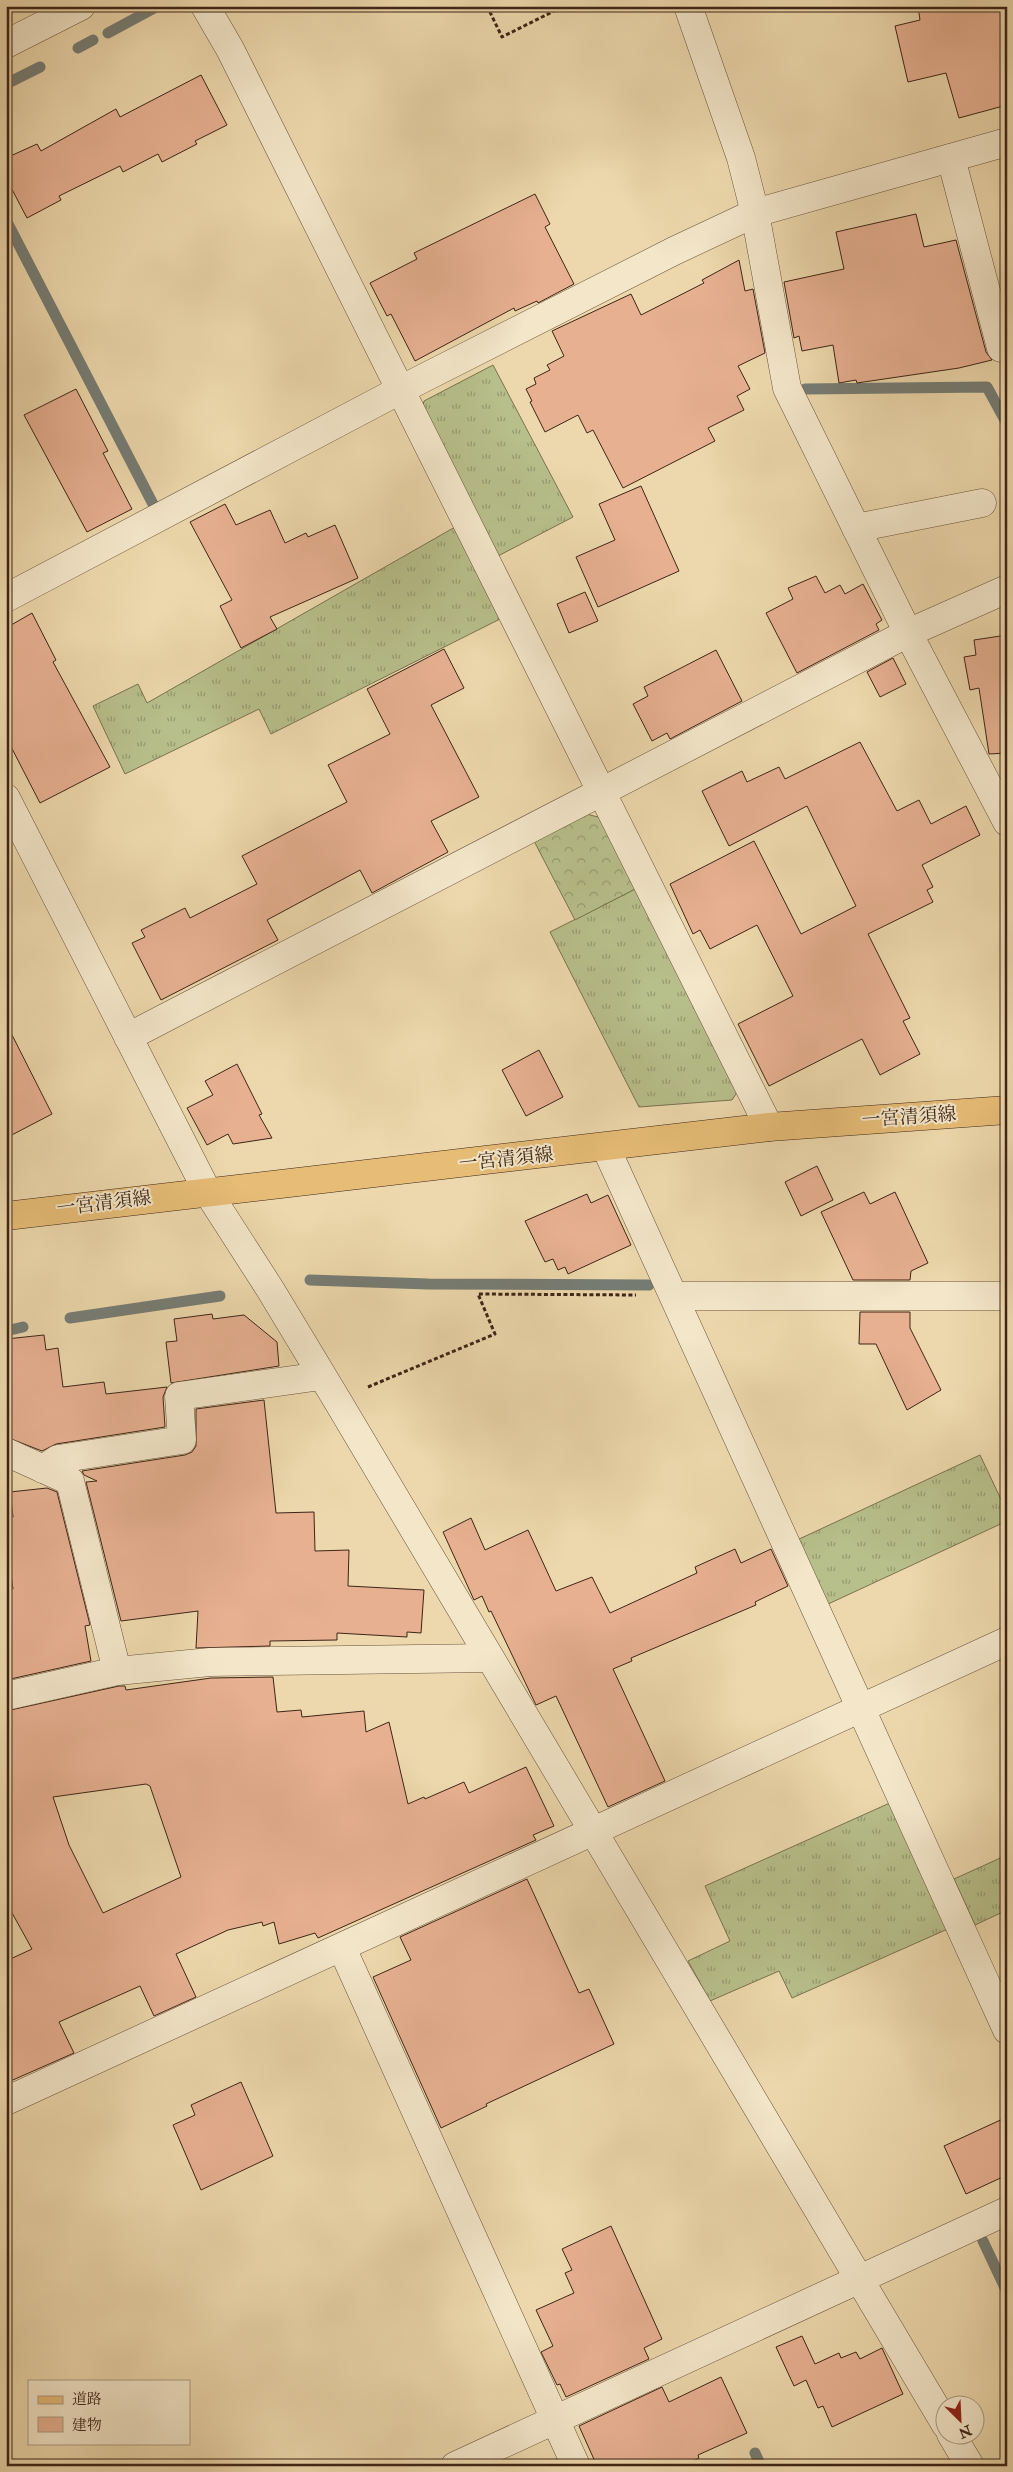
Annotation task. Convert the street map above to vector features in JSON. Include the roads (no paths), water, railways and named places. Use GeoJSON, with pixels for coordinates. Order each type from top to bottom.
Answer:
{"type":"FeatureCollection","features":[{"type":"Feature","properties":{"kind":"main road","name":"一宮清須線"},"geometry":{"type":"LineString","coordinates":[[6,1216],[207,1191],[606,1148],[769,1127],[1007,1110]]}},
{"type":"Feature","properties":{"kind":"street"},"geometry":{"type":"LineString","coordinates":[[6,44],[81,6]]}},
{"type":"Feature","properties":{"kind":"street"},"geometry":{"type":"LineString","coordinates":[[205,6],[230,49],[769,1127]]}},
{"type":"Feature","properties":{"kind":"street"},"geometry":{"type":"LineString","coordinates":[[688,6],[742,158],[787,388],[908,634],[1007,822]]}},
{"type":"Feature","properties":{"kind":"street"},"geometry":{"type":"LineString","coordinates":[[6,598],[400,390],[674,251],[754,213],[1007,142]]}},
{"type":"Feature","properties":{"kind":"street"},"geometry":{"type":"LineString","coordinates":[[951,158],[1001,348]]}},
{"type":"Feature","properties":{"kind":"street"},"geometry":{"type":"LineString","coordinates":[[856,528],[982,502]]}},
{"type":"Feature","properties":{"kind":"street"},"geometry":{"type":"LineString","coordinates":[[128,1037],[602,794],[908,634],[1007,589]]}},
{"type":"Feature","properties":{"kind":"street"},"geometry":{"type":"LineString","coordinates":[[6,798],[207,1191],[270,1288],[936,2408]]}},
{"type":"Feature","properties":{"kind":"street"},"geometry":{"type":"LineString","coordinates":[[606,1148],[1007,2030]]}},
{"type":"Feature","properties":{"kind":"street"},"geometry":{"type":"LineString","coordinates":[[674,1296],[1007,1296]]}},
{"type":"Feature","properties":{"kind":"street"},"geometry":{"type":"LineString","coordinates":[[43,1469],[58,1459],[182,1440],[179,1396],[321,1376]]}},
{"type":"Feature","properties":{"kind":"street"},"geometry":{"type":"LineString","coordinates":[[6,1452],[70,1481],[117,1671]]}},
{"type":"Feature","properties":{"kind":"street"},"geometry":{"type":"LineString","coordinates":[[6,2101],[1007,1642]]}},
{"type":"Feature","properties":{"kind":"street"},"geometry":{"type":"LineString","coordinates":[[6,1696],[117,1671],[210,1662],[489,1658]]}},
{"type":"Feature","properties":{"kind":"street"},"geometry":{"type":"LineString","coordinates":[[342,1948],[576,2466]]}},
{"type":"Feature","properties":{"kind":"street"},"geometry":{"type":"LineString","coordinates":[[455,2466],[1007,2211]]}},
{"type":"Feature","properties":{"kind":"street"},"geometry":{"type":"LineString","coordinates":[[957,2444],[970,2466]]}},
{"type":"Feature","properties":{"kind":"waterway"},"geometry":{"type":"LineString","coordinates":[[108,33],[158,6]]}},
{"type":"Feature","properties":{"kind":"waterway"},"geometry":{"type":"LineString","coordinates":[[78,48],[93,40]]}},
{"type":"Feature","properties":{"kind":"waterway"},"geometry":{"type":"LineString","coordinates":[[6,84],[40,67]]}},
{"type":"Feature","properties":{"kind":"waterway"},"geometry":{"type":"LineString","coordinates":[[6,220],[154,506]]}},
{"type":"Feature","properties":{"kind":"waterway"},"geometry":{"type":"LineString","coordinates":[[805,389],[987,387],[1005,420],[1007,420]]}},
{"type":"Feature","properties":{"kind":"waterway"},"geometry":{"type":"LineString","coordinates":[[310,1280],[428,1284],[649,1285]]}},
{"type":"Feature","properties":{"kind":"waterway"},"geometry":{"type":"LineString","coordinates":[[70,1318],[220,1296]]}},
{"type":"Feature","properties":{"kind":"waterway"},"geometry":{"type":"LineString","coordinates":[[6,1331],[23,1327]]}},
{"type":"Feature","properties":{"kind":"waterway"},"geometry":{"type":"LineString","coordinates":[[983,2241],[1007,2292]]}},
{"type":"Feature","properties":{"kind":"waterway"},"geometry":{"type":"LineString","coordinates":[[755,2453],[761,2466]]}}]}
